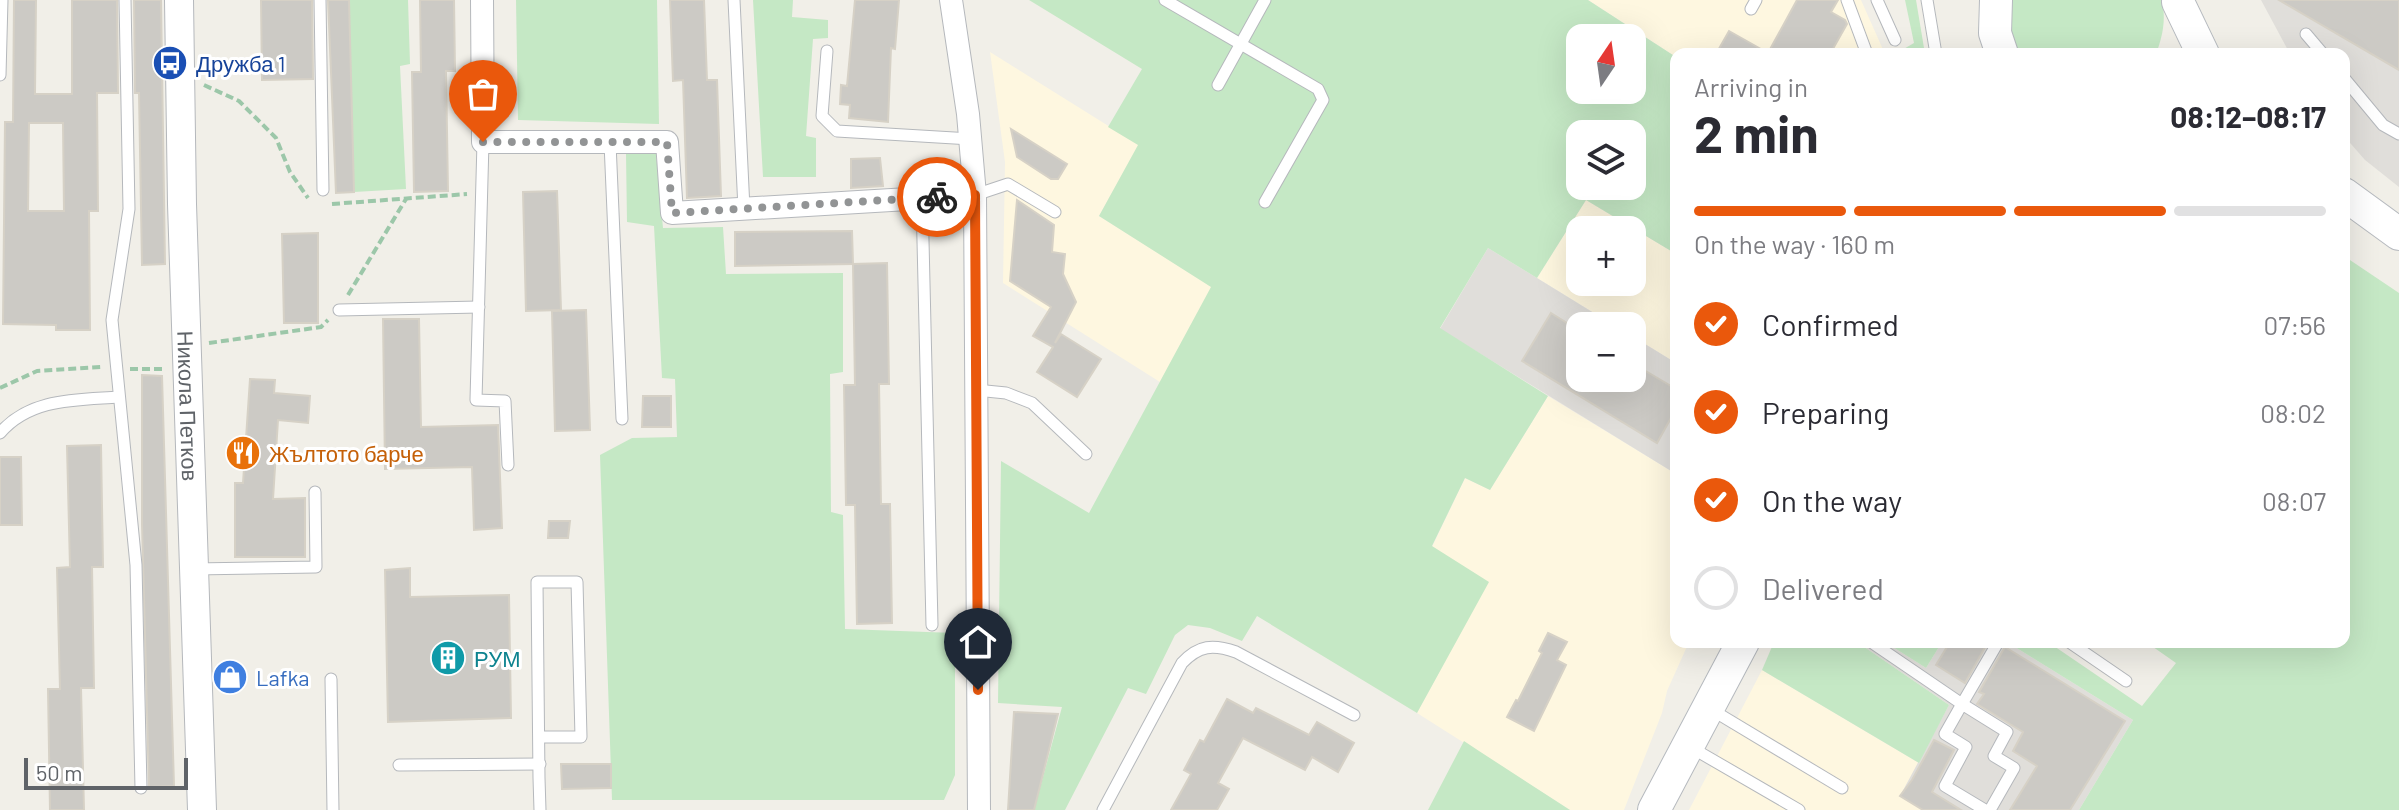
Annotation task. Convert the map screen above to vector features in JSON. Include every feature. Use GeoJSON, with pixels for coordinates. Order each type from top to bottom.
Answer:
{"type":"FeatureCollection","features":[{"type":"Feature","properties":{"kind":"main road"},"geometry":{"type":"LineString","coordinates":[[2173,48],[2179,23],[2178,1]]}},
{"type":"Feature","properties":{"kind":"main road"},"geometry":{"type":"LineString","coordinates":[[2178,1],[2200,48]]}},
{"type":"Feature","properties":{"kind":"main road"},"geometry":{"type":"LineString","coordinates":[[2350,198],[2399,234]]}},
{"type":"Feature","properties":{"kind":"main road"},"geometry":{"type":"LineString","coordinates":[[1654,810],[1740,648]]}},
{"type":"Feature","properties":{"kind":"street","name":"Никола Петков"},"geometry":{"type":"LineString","coordinates":[[179,0],[202,810]]}},
{"type":"Feature","properties":{"kind":"street"},"geometry":{"type":"LineString","coordinates":[[482,0],[483,142],[667,142],[672,213],[975,195]]}},
{"type":"Feature","properties":{"kind":"street"},"geometry":{"type":"LineString","coordinates":[[951,0],[971,139],[975,195],[979,810]]}},
{"type":"Feature","properties":{"kind":"lane"},"geometry":{"type":"LineString","coordinates":[[0,75],[2,0]]}},
{"type":"Feature","properties":{"kind":"lane"},"geometry":{"type":"LineString","coordinates":[[125,0],[129,209],[112,320],[136,565],[141,788]]}},
{"type":"Feature","properties":{"kind":"lane"},"geometry":{"type":"LineString","coordinates":[[320,0],[323,190]]}},
{"type":"Feature","properties":{"kind":"lane"},"geometry":{"type":"LineString","coordinates":[[734,0],[744,209]]}},
{"type":"Feature","properties":{"kind":"lane"},"geometry":{"type":"LineString","coordinates":[[1165,0],[1318,89],[1323,100],[1265,202]]}},
{"type":"Feature","properties":{"kind":"lane"},"geometry":{"type":"LineString","coordinates":[[1218,85],[1265,0]]}},
{"type":"Feature","properties":{"kind":"lane"},"geometry":{"type":"LineString","coordinates":[[1847,0],[1865,48]]}},
{"type":"Feature","properties":{"kind":"lane"},"geometry":{"type":"LineString","coordinates":[[1877,0],[1895,40]]}},
{"type":"Feature","properties":{"kind":"lane"},"geometry":{"type":"LineString","coordinates":[[1927,0],[1935,48]]}},
{"type":"Feature","properties":{"kind":"lane"},"geometry":{"type":"LineString","coordinates":[[2306,34],[2318,48]]}},
{"type":"Feature","properties":{"kind":"lane"},"geometry":{"type":"LineString","coordinates":[[827,51],[822,116],[837,131],[971,139]]}},
{"type":"Feature","properties":{"kind":"lane"},"geometry":{"type":"LineString","coordinates":[[2350,85],[2383,125],[2399,134]]}},
{"type":"Feature","properties":{"kind":"lane"},"geometry":{"type":"LineString","coordinates":[[483,142],[476,400],[505,401],[508,465]]}},
{"type":"Feature","properties":{"kind":"lane"},"geometry":{"type":"LineString","coordinates":[[610,143],[622,419]]}},
{"type":"Feature","properties":{"kind":"lane"},"geometry":{"type":"LineString","coordinates":[[975,195],[1008,184],[1055,212]]}},
{"type":"Feature","properties":{"kind":"lane"},"geometry":{"type":"LineString","coordinates":[[922,198],[932,625]]}},
{"type":"Feature","properties":{"kind":"lane"},"geometry":{"type":"LineString","coordinates":[[339,310],[479,307]]}},
{"type":"Feature","properties":{"kind":"lane"},"geometry":{"type":"LineString","coordinates":[[976,390],[1006,393],[1032,403],[1086,454]]}},
{"type":"Feature","properties":{"kind":"lane"},"geometry":{"type":"LineString","coordinates":[[0,433],[34,409],[58,401],[118,397]]}},
{"type":"Feature","properties":{"kind":"lane"},"geometry":{"type":"LineString","coordinates":[[194,569],[316,567],[315,492]]}},
{"type":"Feature","properties":{"kind":"lane"},"geometry":{"type":"LineString","coordinates":[[539,737],[581,737],[577,582],[537,582],[539,737],[540,764],[540,810]]}},
{"type":"Feature","properties":{"kind":"lane"},"geometry":{"type":"LineString","coordinates":[[1103,810],[1182,663],[1194,650],[1208,646],[1236,652],[1354,715]]}},
{"type":"Feature","properties":{"kind":"lane"},"geometry":{"type":"LineString","coordinates":[[1880,648],[1962,704],[2007,732],[1994,756],[2014,768],[1987,810],[1945,786],[1966,747],[1945,734],[1962,704],[1995,648]]}},
{"type":"Feature","properties":{"kind":"lane"},"geometry":{"type":"LineString","coordinates":[[2078,648],[2126,681]]}},
{"type":"Feature","properties":{"kind":"lane"},"geometry":{"type":"LineString","coordinates":[[331,679],[333,810]]}},
{"type":"Feature","properties":{"kind":"lane"},"geometry":{"type":"LineString","coordinates":[[1708,707],[1842,788]]}},
{"type":"Feature","properties":{"kind":"lane"},"geometry":{"type":"LineString","coordinates":[[1688,745],[1799,810]]}},
{"type":"Feature","properties":{"kind":"lane"},"geometry":{"type":"LineString","coordinates":[[399,765],[540,764]]}},
{"type":"Feature","properties":{"kind":"path"},"geometry":{"type":"LineString","coordinates":[[0,388],[37,371],[86,366],[117,368],[187,358],[321,327],[339,310],[406,199]]}},
{"type":"Feature","properties":{"kind":"shaded area"},"geometry":{"type":"Polygon","coordinates":[[[1588,0],[1861,0],[1882,48],[1670,48],[1670,53],[1646,38],[1646,24],[1625,24],[1588,0]]]}},
{"type":"Feature","properties":{"kind":"shaded area"},"geometry":{"type":"Polygon","coordinates":[[[2261,0],[2399,0],[2399,187],[2365,160],[2350,143],[2350,48],[2287,48],[2261,0]]]}},
{"type":"Feature","properties":{"kind":"shaded area"},"geometry":{"type":"Polygon","coordinates":[[[990,52],[1139,145],[1099,216],[1212,287],[1160,382],[1003,283],[1005,162],[990,52]]]}},
{"type":"Feature","properties":{"kind":"shaded area"},"geometry":{"type":"Polygon","coordinates":[[[1586,200],[1613,216],[1576,216],[1586,200]]]}},
{"type":"Feature","properties":{"kind":"shaded area"},"geometry":{"type":"Polygon","coordinates":[[[1566,232],[1566,296],[1537,278],[1566,232]]]}},
{"type":"Feature","properties":{"kind":"shaded area"},"geometry":{"type":"Polygon","coordinates":[[[1646,236],[1670,250],[1670,359],[1646,345],[1646,312],[1592,312],[1566,296],[1646,296],[1646,236]]]}},
{"type":"Feature","properties":{"kind":"shaded area"},"geometry":{"type":"Polygon","coordinates":[[[1488,248],[1592,312],[1566,312],[1566,392],[1646,392],[1646,345],[1670,359],[1670,470],[1440,329],[1488,248]]]}},
{"type":"Feature","properties":{"kind":"shaded area"},"geometry":{"type":"Polygon","coordinates":[[[1548,396],[1670,470],[1670,648],[1686,648],[1667,691],[1662,713],[1624,810],[1570,810],[1417,713],[1488,582],[1432,547],[1465,478],[1490,490],[1548,396]]]}},
{"type":"Feature","properties":{"kind":"shaded area"},"geometry":{"type":"Polygon","coordinates":[[[1866,648],[1894,648],[1926,668],[1938,648],[2017,648],[2133,720],[2079,810],[1923,810],[1900,796],[1949,705],[1866,648]]]}},
{"type":"Feature","properties":{"kind":"shaded area"},"geometry":{"type":"Polygon","coordinates":[[[1762,670],[1919,763],[1900,796],[1923,810],[1689,810],[1762,670]]]}},
{"type":"Feature","properties":{"kind":"green space"},"geometry":{"type":"Polygon","coordinates":[[[349,0],[408,0],[410,64],[400,66],[406,189],[354,192],[349,0]]]}},
{"type":"Feature","properties":{"kind":"green space"},"geometry":{"type":"Polygon","coordinates":[[[516,0],[657,0],[659,124],[518,120],[516,0]]]}},
{"type":"Feature","properties":{"kind":"green space"},"geometry":{"type":"Polygon","coordinates":[[[753,0],[793,0],[792,17],[828,20],[828,38],[813,39],[806,136],[816,138],[816,177],[763,177],[753,0]]]}},
{"type":"Feature","properties":{"kind":"green space"},"geometry":{"type":"Polygon","coordinates":[[[1029,0],[1588,0],[1625,24],[1566,24],[1566,104],[1646,104],[1646,38],[1670,53],[1670,250],[1646,236],[1646,216],[1613,216],[1586,200],[1576,216],[1566,216],[1566,232],[1537,278],[1488,248],[1440,328],[1548,396],[1490,490],[1465,478],[1432,546],[1489,582],[1417,713],[1257,616],[1242,641],[1210,628],[1188,625],[1175,635],[1146,694],[1128,688],[1065,810],[1034,810],[1062,707],[998,703],[1001,461],[1089,513],[1211,287],[1099,216],[1138,145],[1108,127],[1142,69],[1029,0]]]}},
{"type":"Feature","properties":{"kind":"green space"},"geometry":{"type":"Polygon","coordinates":[[[1905,0],[1916,0],[1924,48],[1905,48],[1914,43],[1905,0]]]}},
{"type":"Feature","properties":{"kind":"green space"},"geometry":{"type":"Polygon","coordinates":[[[2012,0],[2162,0],[2164,21],[2158,48],[2017,48],[2011,28],[2012,0]]]}},
{"type":"Feature","properties":{"kind":"green space"},"geometry":{"type":"Polygon","coordinates":[[[626,154],[656,154],[663,228],[723,227],[726,274],[843,273],[843,372],[830,374],[831,512],[843,515],[845,629],[955,633],[955,775],[944,800],[612,800],[600,455],[632,438],[677,437],[675,379],[662,378],[654,226],[627,222],[626,154]]]}},
{"type":"Feature","properties":{"kind":"green space"},"geometry":{"type":"Polygon","coordinates":[[[2350,260],[2399,293],[2399,810],[2079,810],[2133,720],[2017,648],[2057,648],[2142,706],[2176,663],[2155,648],[2350,648],[2350,260]]]}},
{"type":"Feature","properties":{"kind":"green space"},"geometry":{"type":"Polygon","coordinates":[[[1771,648],[1866,648],[1949,705],[1919,763],[1762,670],[1771,648]]]}},
{"type":"Feature","properties":{"kind":"green space"},"geometry":{"type":"Polygon","coordinates":[[[1894,648],[1938,648],[1926,668],[1894,648]]]}},
{"type":"Feature","properties":{"kind":"green space"},"geometry":{"type":"Polygon","coordinates":[[[1464,741],[1479,751],[1570,810],[1428,810],[1464,741]]]}},
{"type":"Feature","properties":{"kind":"building"},"geometry":{"type":"Polygon","coordinates":[[[14,0],[36,0],[35,94],[72,94],[72,0],[117,0],[118,93],[97,93],[98,211],[89,211],[90,330],[56,330],[56,325],[3,324],[5,122],[13,122],[14,0]],[[29,123],[28,211],[64,211],[63,123],[29,123]]]}},
{"type":"Feature","properties":{"kind":"building"},"geometry":{"type":"Polygon","coordinates":[[[134,0],[161,0],[165,264],[142,265],[134,0]]]}},
{"type":"Feature","properties":{"kind":"building"},"geometry":{"type":"Polygon","coordinates":[[[261,0],[312,0],[313,79],[262,80],[261,0]]]}},
{"type":"Feature","properties":{"kind":"building"},"geometry":{"type":"Polygon","coordinates":[[[328,0],[349,0],[354,192],[336,193],[328,0]]]}},
{"type":"Feature","properties":{"kind":"building"},"geometry":{"type":"Polygon","coordinates":[[[420,0],[454,0],[455,71],[446,71],[448,191],[414,192],[412,72],[421,72],[420,0]]]}},
{"type":"Feature","properties":{"kind":"building"},"geometry":{"type":"Polygon","coordinates":[[[670,0],[704,0],[707,80],[717,80],[721,196],[687,198],[683,80],[673,81],[670,0]]]}},
{"type":"Feature","properties":{"kind":"building"},"geometry":{"type":"Polygon","coordinates":[[[855,0],[899,0],[895,49],[891,48],[888,122],[849,118],[850,105],[840,104],[841,85],[847,86],[855,0]]]}},
{"type":"Feature","properties":{"kind":"building"},"geometry":{"type":"Polygon","coordinates":[[[1797,0],[1838,0],[1831,12],[1847,24],[1833,48],[1771,48],[1797,0]]]}},
{"type":"Feature","properties":{"kind":"building"},"geometry":{"type":"Polygon","coordinates":[[[2279,0],[2399,0],[2399,70],[2279,0]]]}},
{"type":"Feature","properties":{"kind":"building"},"geometry":{"type":"Polygon","coordinates":[[[1729,31],[1759,48],[1719,48],[1729,31]]]}},
{"type":"Feature","properties":{"kind":"building"},"geometry":{"type":"Polygon","coordinates":[[[1011,129],[1067,164],[1058,179],[1051,179],[1017,157],[1011,129]]]}},
{"type":"Feature","properties":{"kind":"building"},"geometry":{"type":"Polygon","coordinates":[[[880,158],[883,186],[851,188],[851,159],[880,158]]]}},
{"type":"Feature","properties":{"kind":"building"},"geometry":{"type":"Polygon","coordinates":[[[557,191],[561,310],[526,311],[523,192],[557,191]]]}},
{"type":"Feature","properties":{"kind":"building"},"geometry":{"type":"Polygon","coordinates":[[[1017,200],[1054,225],[1052,252],[1065,254],[1063,274],[1076,302],[1055,343],[1061,334],[1101,359],[1077,397],[1037,372],[1053,347],[1033,336],[1051,307],[1010,281],[1017,200]]]}},
{"type":"Feature","properties":{"kind":"building"},"geometry":{"type":"Polygon","coordinates":[[[852,231],[853,264],[735,266],[735,232],[852,231]]]}},
{"type":"Feature","properties":{"kind":"building"},"geometry":{"type":"Polygon","coordinates":[[[318,233],[318,323],[284,323],[282,234],[318,233]]]}},
{"type":"Feature","properties":{"kind":"building"},"geometry":{"type":"Polygon","coordinates":[[[887,263],[889,384],[879,384],[881,504],[890,504],[892,623],[857,624],[855,505],[846,505],[844,385],[855,385],[853,264],[887,263]]]}},
{"type":"Feature","properties":{"kind":"building"},"geometry":{"type":"Polygon","coordinates":[[[586,310],[590,430],[555,431],[552,311],[586,310]]]}},
{"type":"Feature","properties":{"kind":"building"},"geometry":{"type":"Polygon","coordinates":[[[1551,313],[1566,322],[1566,388],[1522,361],[1551,313]]]}},
{"type":"Feature","properties":{"kind":"building"},"geometry":{"type":"Polygon","coordinates":[[[383,319],[419,319],[421,427],[498,425],[502,528],[474,530],[472,467],[385,469],[383,319]]]}},
{"type":"Feature","properties":{"kind":"building"},"geometry":{"type":"Polygon","coordinates":[[[1646,371],[1670,385],[1670,420],[1657,443],[1573,392],[1646,392],[1646,371]]]}},
{"type":"Feature","properties":{"kind":"building"},"geometry":{"type":"Polygon","coordinates":[[[142,375],[162,376],[174,786],[149,787],[142,524],[142,375]]]}},
{"type":"Feature","properties":{"kind":"building"},"geometry":{"type":"Polygon","coordinates":[[[250,379],[275,380],[274,393],[310,396],[308,423],[278,420],[273,499],[305,498],[305,557],[235,557],[235,483],[243,483],[250,379]]]}},
{"type":"Feature","properties":{"kind":"building"},"geometry":{"type":"Polygon","coordinates":[[[643,396],[671,396],[671,427],[642,427],[643,396]]]}},
{"type":"Feature","properties":{"kind":"building"},"geometry":{"type":"Polygon","coordinates":[[[101,445],[103,567],[92,567],[94,688],[81,688],[84,810],[50,810],[48,689],[60,689],[57,568],[70,567],[67,446],[101,445]]]}},
{"type":"Feature","properties":{"kind":"building"},"geometry":{"type":"Polygon","coordinates":[[[0,457],[21,457],[22,525],[0,525],[0,457]]]}},
{"type":"Feature","properties":{"kind":"building"},"geometry":{"type":"Polygon","coordinates":[[[549,521],[570,521],[568,538],[548,538],[549,521]]]}},
{"type":"Feature","properties":{"kind":"building","name":"РУМ"},"geometry":{"type":"Polygon","coordinates":[[[410,568],[410,597],[509,595],[511,718],[388,722],[385,570],[410,568]]]}},
{"type":"Feature","properties":{"kind":"building"},"geometry":{"type":"Polygon","coordinates":[[[1548,633],[1567,642],[1557,660],[1566,665],[1534,731],[1507,717],[1542,653],[1539,651],[1548,633]]]}},
{"type":"Feature","properties":{"kind":"building"},"geometry":{"type":"Polygon","coordinates":[[[1946,648],[1985,648],[1965,683],[1936,665],[1946,648]]]}},
{"type":"Feature","properties":{"kind":"building"},"geometry":{"type":"Polygon","coordinates":[[[2007,648],[2125,721],[2070,810],[2010,810],[2037,766],[2013,751],[2023,732],[1977,704],[1984,694],[1979,692],[2007,648]]]}},
{"type":"Feature","properties":{"kind":"building"},"geometry":{"type":"Polygon","coordinates":[[[1227,699],[1253,713],[1256,708],[1309,735],[1317,722],[1354,743],[1338,772],[1312,757],[1305,770],[1243,738],[1218,783],[1229,789],[1217,810],[1171,810],[1191,774],[1184,770],[1200,740],[1204,742],[1227,699]]]}},
{"type":"Feature","properties":{"kind":"building"},"geometry":{"type":"Polygon","coordinates":[[[1014,712],[1058,714],[1034,810],[1008,810],[1014,712]]]}},
{"type":"Feature","properties":{"kind":"building"},"geometry":{"type":"Polygon","coordinates":[[[1934,740],[1954,750],[1932,792],[1961,810],[1923,810],[1900,796],[1934,740]]]}},
{"type":"Feature","properties":{"kind":"building"},"geometry":{"type":"Polygon","coordinates":[[[561,764],[611,764],[611,788],[562,789],[561,764]]]}},
{"type":"Feature","properties":{"kind":"way so far"},"geometry":{"type":"LineString","coordinates":[[483,142],[667,142],[672,213],[937,197]]}},
{"type":"Feature","properties":{"kind":"place","name":"Дружба 1"},"geometry":{"type":"Point","coordinates":[170,63]}},
{"type":"Feature","properties":{"kind":"place","name":"Жълтото барче"},"geometry":{"type":"Point","coordinates":[243,453]}},
{"type":"Feature","properties":{"kind":"place","name":"РУМ"},"geometry":{"type":"Point","coordinates":[448,658]}},
{"type":"Feature","properties":{"kind":"place","name":"Lafka"},"geometry":{"type":"Point","coordinates":[230,677]}},
{"type":"Feature","properties":{"kind":"route"},"geometry":{"type":"LineString","coordinates":[[937,197],[975,195],[978,690]]}}]}
